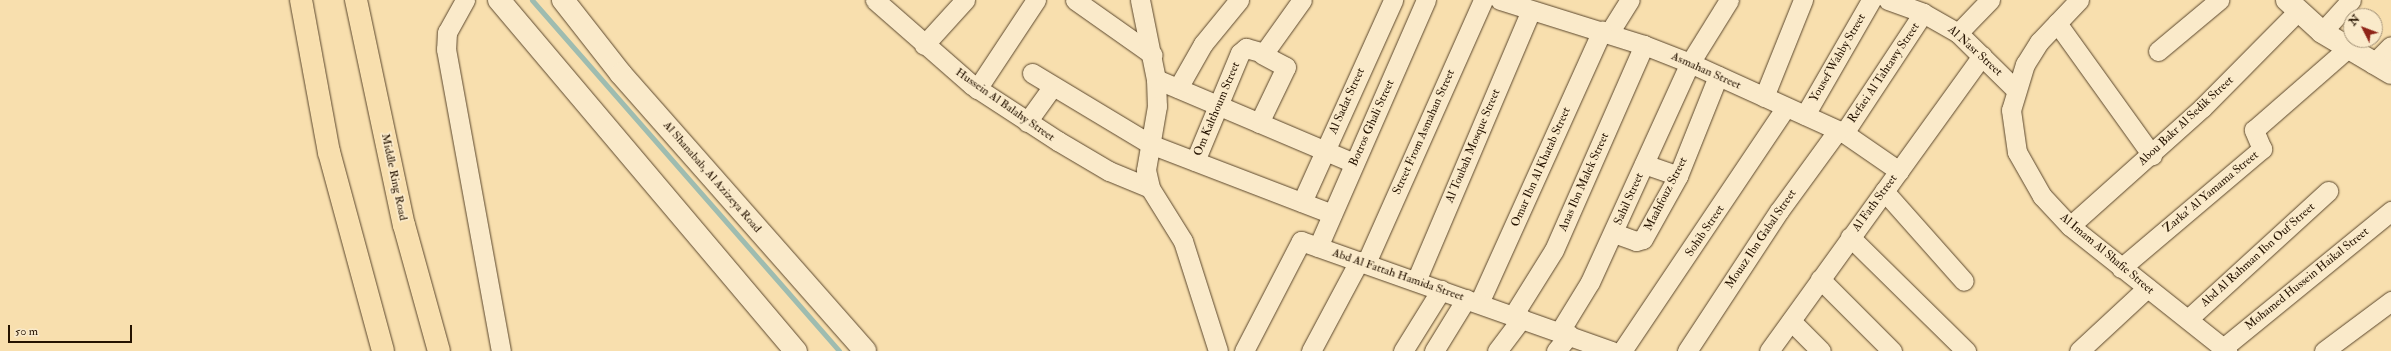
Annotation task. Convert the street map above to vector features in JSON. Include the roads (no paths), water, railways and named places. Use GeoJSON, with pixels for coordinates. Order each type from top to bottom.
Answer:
{"type":"FeatureCollection","features":[{"type":"Feature","properties":{"kind":"highway"},"geometry":{"type":"LineString","coordinates":[[301,0],[329,152],[383,351]]}},
{"type":"Feature","properties":{"kind":"highway","name":"Middle Ring Road"},"geometry":{"type":"LineString","coordinates":[[356,0],[404,225],[439,351]]}},
{"type":"Feature","properties":{"kind":"street"},"geometry":{"type":"LineString","coordinates":[[465,0],[447,32],[446,49],[501,351]]}},
{"type":"Feature","properties":{"kind":"street"},"geometry":{"type":"LineString","coordinates":[[499,0],[796,351]]}},
{"type":"Feature","properties":{"kind":"street","name":"Al Shanabab, Al Azizeya Road"},"geometry":{"type":"LineString","coordinates":[[563,0],[621,74],[865,351]]}},
{"type":"Feature","properties":{"kind":"street","name":"Hussein Al Balahy Street"},"geometry":{"type":"LineString","coordinates":[[874,0],[924,45],[977,89],[1027,122],[1109,171],[1150,188]]}},
{"type":"Feature","properties":{"kind":"street"},"geometry":{"type":"LineString","coordinates":[[924,45],[965,0]]}},
{"type":"Feature","properties":{"kind":"street"},"geometry":{"type":"LineString","coordinates":[[977,89],[1036,0]]}},
{"type":"Feature","properties":{"kind":"street"},"geometry":{"type":"LineString","coordinates":[[1075,0],[1153,55]]}},
{"type":"Feature","properties":{"kind":"street"},"geometry":{"type":"LineString","coordinates":[[1140,0],[1153,55],[1157,106],[1146,170],[1150,188],[1183,241],[1218,351]]}},
{"type":"Feature","properties":{"kind":"street"},"geometry":{"type":"LineString","coordinates":[[1178,88],[1203,44],[1239,0]]}},
{"type":"Feature","properties":{"kind":"street"},"geometry":{"type":"LineString","coordinates":[[1260,123],[1286,67],[1262,54],[1302,0]]}},
{"type":"Feature","properties":{"kind":"street","name":"Al Sadat Street"},"geometry":{"type":"LineString","coordinates":[[1302,202],[1393,0]]}},
{"type":"Feature","properties":{"kind":"street","name":"Botros Ghali Street"},"geometry":{"type":"LineString","coordinates":[[1318,247],[1426,0]]}},
{"type":"Feature","properties":{"kind":"street","name":"Street From Asmahan Street"},"geometry":{"type":"LineString","coordinates":[[1311,351],[1362,262],[1483,0]]}},
{"type":"Feature","properties":{"kind":"street","name":"Asmahan Street"},"geometry":{"type":"LineString","coordinates":[[1500,0],[1530,12],[1605,32],[1690,63],[1785,108],[1806,115],[1841,132],[1899,171]]}},
{"type":"Feature","properties":{"kind":"street","name":"Omar Ibn Al Khatab Street"},"geometry":{"type":"LineString","coordinates":[[1434,351],[1473,301],[1605,32],[1630,0]]}},
{"type":"Feature","properties":{"kind":"street","name":"Sahil Street"},"geometry":{"type":"LineString","coordinates":[[1556,351],[1614,233],[1690,63],[1729,0]]}},
{"type":"Feature","properties":{"kind":"street"},"geometry":{"type":"LineString","coordinates":[[1764,97],[1803,0]]}},
{"type":"Feature","properties":{"kind":"street","name":"Yousef Wahby Street"},"geometry":{"type":"LineString","coordinates":[[1806,115],[1871,0]]}},
{"type":"Feature","properties":{"kind":"street","name":"Al Nasr Street"},"geometry":{"type":"LineString","coordinates":[[1888,0],[1918,7],[1958,33],[2015,88]]}},
{"type":"Feature","properties":{"kind":"street"},"geometry":{"type":"LineString","coordinates":[[1958,33],[1990,0]]}},
{"type":"Feature","properties":{"kind":"street","name":"Al Imam Al Shafie Street"},"geometry":{"type":"LineString","coordinates":[[2079,0],[2028,58],[2015,88],[2011,110],[2017,152],[2039,190],[2070,226],[2225,349]]}},
{"type":"Feature","properties":{"kind":"street"},"geometry":{"type":"LineString","coordinates":[[2158,51],[2219,0]]}},
{"type":"Feature","properties":{"kind":"street"},"geometry":{"type":"LineString","coordinates":[[2322,32],[2351,0]]}},
{"type":"Feature","properties":{"kind":"street"},"geometry":{"type":"LineString","coordinates":[[2292,5],[2322,32],[2343,45]]}},
{"type":"Feature","properties":{"kind":"street","name":"Abou Bakr Al Sedik Street"},"geometry":{"type":"LineString","coordinates":[[2070,226],[2152,155],[2292,5]]}},
{"type":"Feature","properties":{"kind":"street","name":"Refaei Al Tahtawy Street"},"geometry":{"type":"LineString","coordinates":[[1841,132],[1918,7]]}},
{"type":"Feature","properties":{"kind":"street","name":"Al Toubah Mosque Street"},"geometry":{"type":"LineString","coordinates":[[1416,281],[1530,12]]}},
{"type":"Feature","properties":{"kind":"street"},"geometry":{"type":"LineString","coordinates":[[2058,23],[2152,155]]}},
{"type":"Feature","properties":{"kind":"street","name":"Anas Ibn Malek Street"},"geometry":{"type":"LineString","coordinates":[[1497,351],[1554,250],[1644,45]]}},
{"type":"Feature","properties":{"kind":"street"},"geometry":{"type":"LineString","coordinates":[[2347,48],[2382,68],[2391,46]]}},
{"type":"Feature","properties":{"kind":"street","name":"Om Kalthoum Street"},"geometry":{"type":"LineString","coordinates":[[1194,161],[1216,104],[1240,53],[1246,48],[1262,54]]}},
{"type":"Feature","properties":{"kind":"street","name":"Zarka' Al Yamama Street"},"geometry":{"type":"LineString","coordinates":[[2121,268],[2262,149],[2254,130],[2347,48]]}},
{"type":"Feature","properties":{"kind":"street","name":"Al Fath Street"},"geometry":{"type":"LineString","coordinates":[[1777,348],[1791,321],[1820,279],[1982,56]]}},
{"type":"Feature","properties":{"kind":"street"},"geometry":{"type":"LineString","coordinates":[[1032,73],[1150,144],[1332,214]]}},
{"type":"Feature","properties":{"kind":"street","name":"Maahfouz Street"},"geometry":{"type":"LineString","coordinates":[[1614,233],[1640,241],[1678,176],[1718,76]]}},
{"type":"Feature","properties":{"kind":"street"},"geometry":{"type":"LineString","coordinates":[[1156,78],[1354,163]]}},
{"type":"Feature","properties":{"kind":"street"},"geometry":{"type":"LineString","coordinates":[[1027,122],[1053,86]]}},
{"type":"Feature","properties":{"kind":"street","name":"Sohib Street"},"geometry":{"type":"LineString","coordinates":[[1622,351],[1720,210],[1785,108]]}},
{"type":"Feature","properties":{"kind":"street","name":"Mouaz Ibn Gabal Street"},"geometry":{"type":"LineString","coordinates":[[1687,351],[1779,211],[1841,132]]}},
{"type":"Feature","properties":{"kind":"street"},"geometry":{"type":"LineString","coordinates":[[1644,164],[1678,176]]}},
{"type":"Feature","properties":{"kind":"street"},"geometry":{"type":"LineString","coordinates":[[1884,191],[1964,281]]}},
{"type":"Feature","properties":{"kind":"street","name":"Abd Al Rahman Ibn Ouf Street"},"geometry":{"type":"LineString","coordinates":[[2188,319],[2328,191]]}},
{"type":"Feature","properties":{"kind":"street","name":"Mohamed Hussein Haikal Street"},"geometry":{"type":"LineString","coordinates":[[2225,349],[2391,211]]}},
{"type":"Feature","properties":{"kind":"street"},"geometry":{"type":"LineString","coordinates":[[1850,237],[1966,351]]}},
{"type":"Feature","properties":{"kind":"street","name":"Abd Al Fattah Hamida Street"},"geometry":{"type":"LineString","coordinates":[[1244,351],[1298,243],[1318,247],[1362,262],[1518,316],[1612,351]]}},
{"type":"Feature","properties":{"kind":"street"},"geometry":{"type":"LineString","coordinates":[[1820,279],[1892,351]]}},
{"type":"Feature","properties":{"kind":"street"},"geometry":{"type":"LineString","coordinates":[[2079,351],[2147,288]]}},
{"type":"Feature","properties":{"kind":"street"},"geometry":{"type":"LineString","coordinates":[[1403,351],[1441,290]]}},
{"type":"Feature","properties":{"kind":"street"},"geometry":{"type":"LineString","coordinates":[[2324,351],[2391,301]]}},
{"type":"Feature","properties":{"kind":"street"},"geometry":{"type":"LineString","coordinates":[[1791,321],[1821,351]]}},
{"type":"Feature","properties":{"kind":"waterway"},"geometry":{"type":"LineString","coordinates":[[532,0],[839,351]]}}]}
